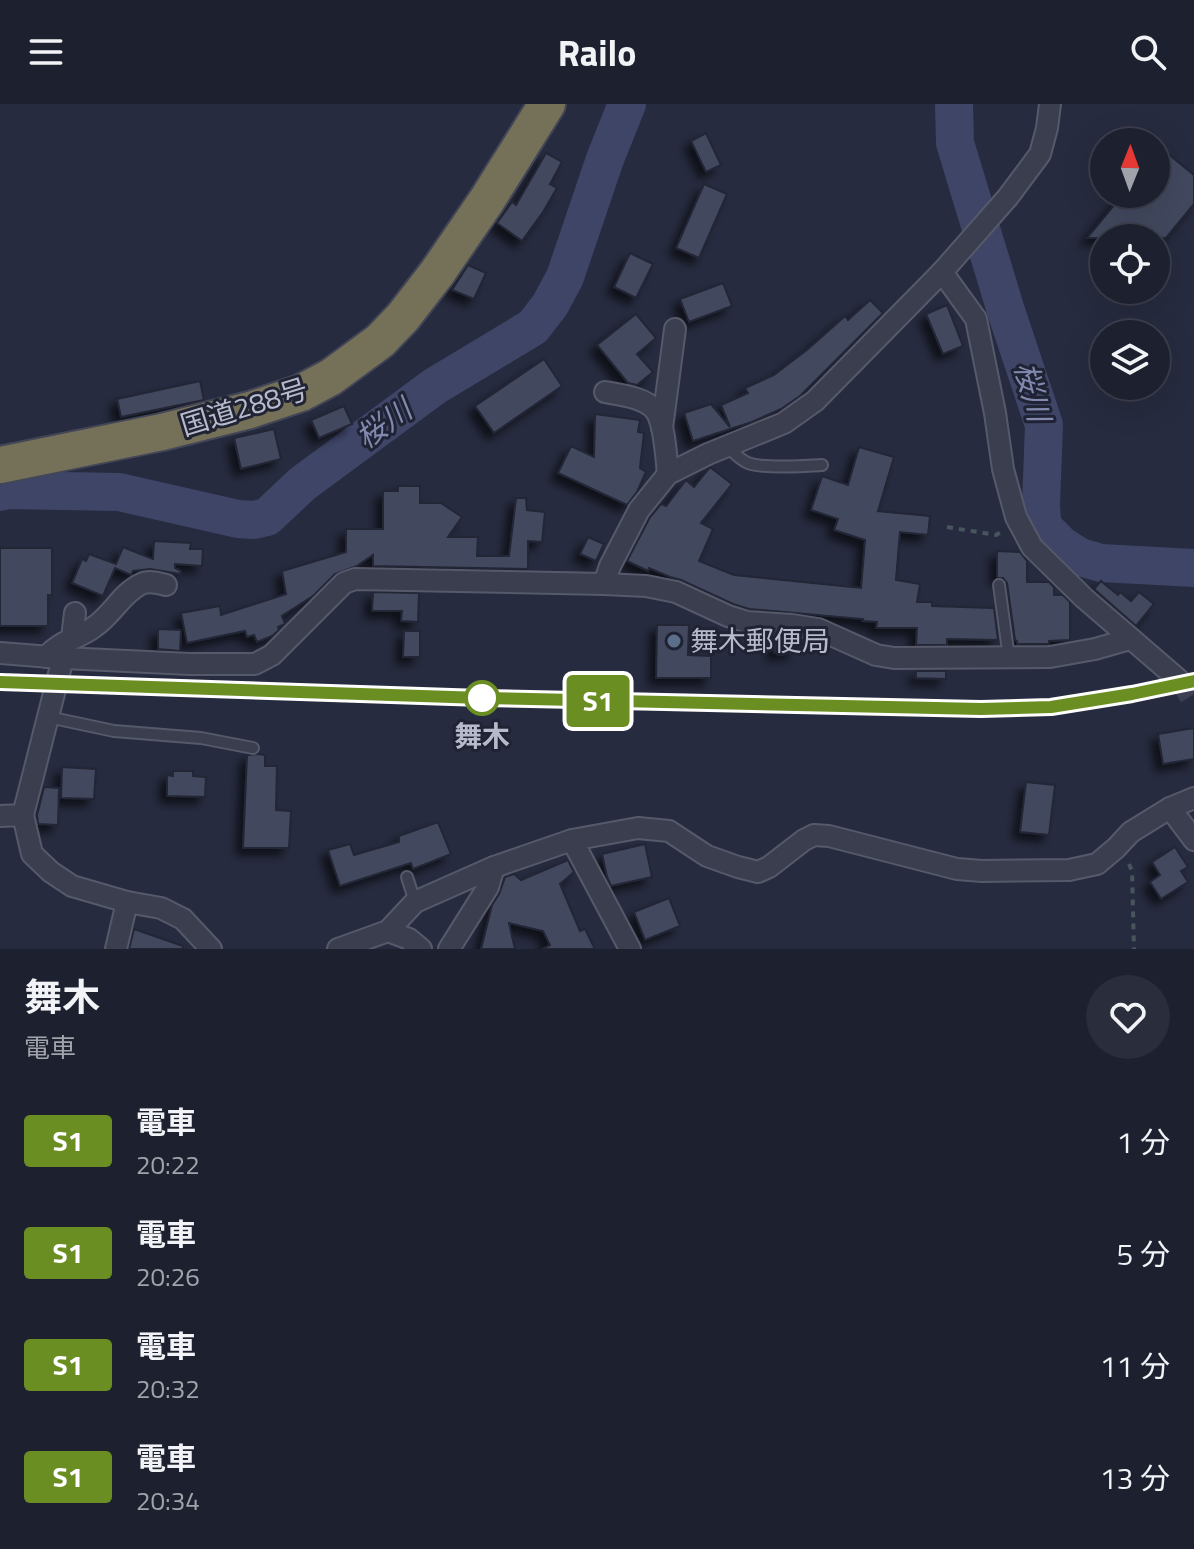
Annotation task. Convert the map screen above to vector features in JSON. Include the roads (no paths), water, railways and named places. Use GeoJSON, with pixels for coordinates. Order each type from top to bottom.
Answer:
{"type":"FeatureCollection","features":[{"type":"Feature","properties":{"kind":"highway","name":"国道288号"},"geometry":{"type":"LineString","coordinates":[[0,465],[162,432],[250,410],[301,393],[331,377],[380,341],[411,306],[479,212],[547,104]]}},
{"type":"Feature","properties":{"kind":"street"},"geometry":{"type":"LineString","coordinates":[[604,584],[639,510],[668,474],[784,423],[815,401],[944,270],[1008,197],[1040,154],[1050,104]]}},
{"type":"Feature","properties":{"kind":"street"},"geometry":{"type":"LineString","coordinates":[[944,270],[976,319],[1003,469],[1018,521],[1032,547],[1084,598],[1179,680]]}},
{"type":"Feature","properties":{"kind":"street"},"geometry":{"type":"LineString","coordinates":[[662,428],[675,329]]}},
{"type":"Feature","properties":{"kind":"street"},"geometry":{"type":"LineString","coordinates":[[605,392],[646,403],[656,411],[662,428],[668,474]]}},
{"type":"Feature","properties":{"kind":"street"},"geometry":{"type":"LineString","coordinates":[[0,653],[190,664],[255,664],[272,655],[344,583],[355,579],[646,586],[676,592],[747,622],[818,629],[876,655],[894,658],[1050,657],[1130,639]]}},
{"type":"Feature","properties":{"kind":"street"},"geometry":{"type":"LineString","coordinates":[[166,585],[149,581],[141,584],[93,628],[61,642],[54,658],[48,717],[23,815],[29,848],[36,860],[72,886],[161,908],[183,919],[211,949]]}},
{"type":"Feature","properties":{"kind":"street"},"geometry":{"type":"LineString","coordinates":[[72,638],[75,613]]}},
{"type":"Feature","properties":{"kind":"street"},"geometry":{"type":"LineString","coordinates":[[338,949],[388,931],[415,902],[494,867],[572,840],[638,828],[669,831],[707,856],[758,872],[814,835],[829,836],[947,866],[982,871],[1069,870],[1097,864],[1131,832],[1170,808],[1194,798]]}},
{"type":"Feature","properties":{"kind":"street"},"geometry":{"type":"LineString","coordinates":[[1170,808],[1194,840]]}},
{"type":"Feature","properties":{"kind":"street"},"geometry":{"type":"LineString","coordinates":[[0,816],[23,815]]}},
{"type":"Feature","properties":{"kind":"street"},"geometry":{"type":"LineString","coordinates":[[572,840],[630,949]]}},
{"type":"Feature","properties":{"kind":"street"},"geometry":{"type":"LineString","coordinates":[[449,949],[488,887],[494,867]]}},
{"type":"Feature","properties":{"kind":"street"},"geometry":{"type":"LineString","coordinates":[[116,949],[127,902]]}},
{"type":"Feature","properties":{"kind":"street"},"geometry":{"type":"LineString","coordinates":[[388,931],[409,939],[421,949]]}},
{"type":"Feature","properties":{"kind":"lane"},"geometry":{"type":"LineString","coordinates":[[727,446],[749,464],[822,465]]}},
{"type":"Feature","properties":{"kind":"lane"},"geometry":{"type":"LineString","coordinates":[[999,585],[1009,658]]}},
{"type":"Feature","properties":{"kind":"lane"},"geometry":{"type":"LineString","coordinates":[[48,717],[114,731],[201,738],[253,748]]}},
{"type":"Feature","properties":{"kind":"lane"},"geometry":{"type":"LineString","coordinates":[[407,877],[415,902]]}},
{"type":"Feature","properties":{"kind":"waterway","name":"桜川"},"geometry":{"type":"LineString","coordinates":[[0,492],[119,492],[238,519],[267,517],[302,484],[435,386],[533,327],[550,305],[565,277],[627,104]]}},
{"type":"Feature","properties":{"kind":"waterway","name":"桜川"},"geometry":{"type":"LineString","coordinates":[[954,104],[955,143],[1044,425],[1041,505],[1045,529],[1061,545],[1080,557],[1101,563],[1194,568]]}},
{"type":"Feature","properties":{"kind":"tunnel"},"geometry":{"type":"LineString","coordinates":[[1179,680],[1194,704]]}},
{"type":"Feature","properties":{"kind":"railway"},"geometry":{"type":"LineString","coordinates":[[0,682],[482,698],[981,709],[1051,707],[1194,681]]}},
{"type":"Feature","properties":{"kind":"train","name":"S1"},"geometry":{"type":"LineString","coordinates":[[0,682],[482,698],[981,709],[1051,707],[1194,681]]}},
{"type":"Feature","properties":{"kind":"place","name":"舞木郵便局"},"geometry":{"type":"Point","coordinates":[674,641]}},
{"type":"Feature","properties":{"kind":"place","name":"舞木"},"geometry":{"type":"Point","coordinates":[482,698]}}]}
